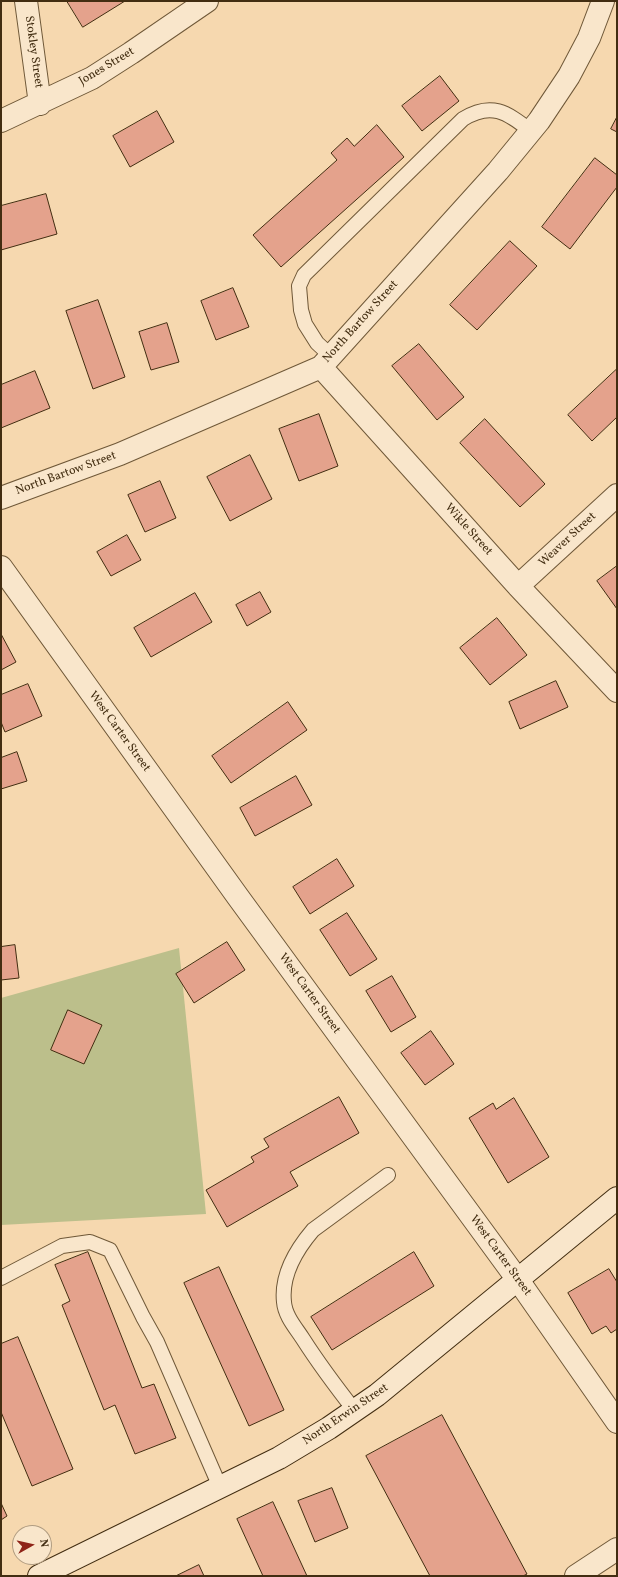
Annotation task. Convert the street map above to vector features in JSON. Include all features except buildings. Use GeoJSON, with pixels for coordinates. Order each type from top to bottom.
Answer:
{"type":"FeatureCollection","features":[{"type":"Feature","properties":{"kind":"street","name":"Stokley Street"},"geometry":{"type":"LineString","coordinates":[[26,1],[40,104]]}},
{"type":"Feature","properties":{"kind":"street","name":"Jones Street"},"geometry":{"type":"LineString","coordinates":[[1,121],[40,104],[92,78],[132,53],[207,1]]}},
{"type":"Feature","properties":{"kind":"street","name":"North Bartow Street"},"geometry":{"type":"LineString","coordinates":[[1,498],[120,454],[326,362],[498,171],[539,122],[569,76],[589,38],[603,1]]}},
{"type":"Feature","properties":{"kind":"street"},"geometry":{"type":"LineString","coordinates":[[612,1],[617,2]]}},
{"type":"Feature","properties":{"kind":"street","name":"Wikle Street"},"geometry":{"type":"LineString","coordinates":[[326,362],[518,586],[617,691]]}},
{"type":"Feature","properties":{"kind":"street","name":"Weaver Street"},"geometry":{"type":"LineString","coordinates":[[518,586],[617,495]]}},
{"type":"Feature","properties":{"kind":"street","name":"West Carter Street"},"geometry":{"type":"LineString","coordinates":[[1,567],[243,904],[518,1280],[617,1422]]}},
{"type":"Feature","properties":{"kind":"street","name":"North Erwin Street"},"geometry":{"type":"LineString","coordinates":[[39,1576],[298,1447],[355,1411],[424,1358],[617,1198]]}},
{"type":"Feature","properties":{"kind":"street"},"geometry":{"type":"LineString","coordinates":[[576,1576],[617,1549]]}},
{"type":"Feature","properties":{"kind":"lane"},"geometry":{"type":"LineString","coordinates":[[326,362],[303,317],[301,310],[299,286],[304,275],[463,119],[474,112],[485,110],[500,112],[511,116],[531,131]]}},
{"type":"Feature","properties":{"kind":"lane"},"geometry":{"type":"LineString","coordinates":[[355,1411],[321,1367],[287,1314],[284,1302],[285,1284],[290,1264],[303,1242],[313,1230],[388,1174]]}},
{"type":"Feature","properties":{"kind":"lane"},"geometry":{"type":"LineString","coordinates":[[1,1278],[62,1246],[90,1242],[110,1250],[157,1342],[220,1487]]}},
{"type":"Feature","properties":{"kind":"green space"},"geometry":{"type":"Polygon","coordinates":[[[179,948],[206,1214],[1,1225],[1,998],[179,948]]]}}]}
